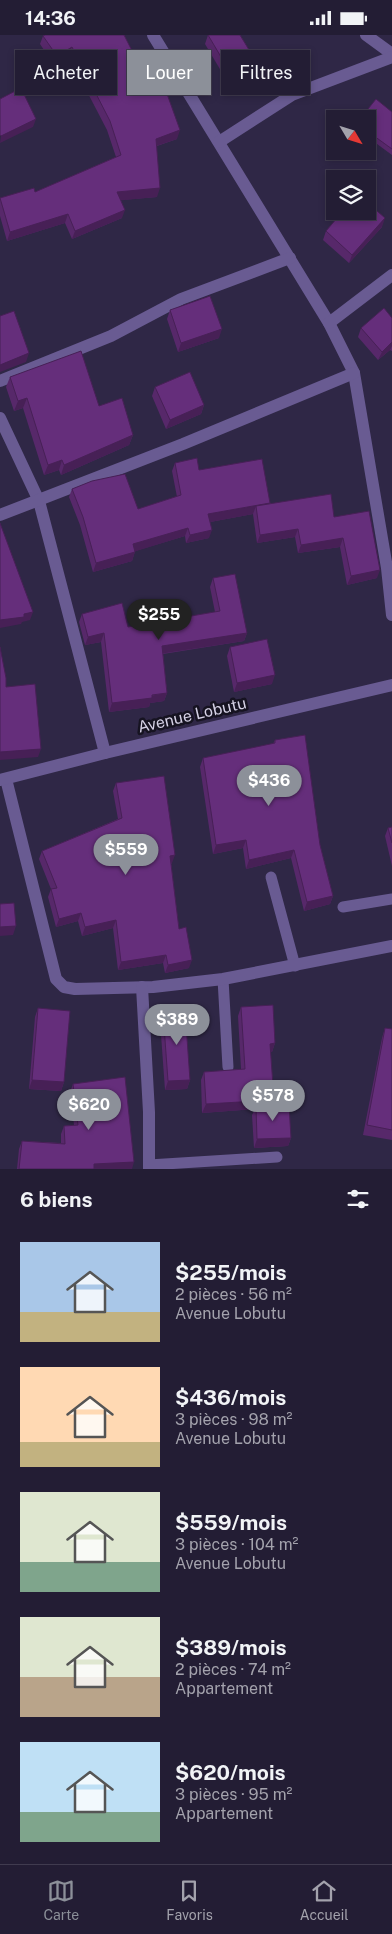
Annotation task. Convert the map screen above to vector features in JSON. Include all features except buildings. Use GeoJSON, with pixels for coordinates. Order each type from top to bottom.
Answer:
{"type":"FeatureCollection","features":[{"type":"Feature","properties":{"kind":"street"},"geometry":{"type":"LineString","coordinates":[[153,35],[329,323],[354,373],[385,558],[392,615]]}},
{"type":"Feature","properties":{"kind":"street"},"geometry":{"type":"LineString","coordinates":[[366,35],[392,55]]}},
{"type":"Feature","properties":{"kind":"street"},"geometry":{"type":"LineString","coordinates":[[220,142],[292,95],[392,55]]}},
{"type":"Feature","properties":{"kind":"street"},"geometry":{"type":"LineString","coordinates":[[0,381],[111,336],[181,299],[290,258]]}},
{"type":"Feature","properties":{"kind":"street"},"geometry":{"type":"LineString","coordinates":[[329,323],[392,275]]}},
{"type":"Feature","properties":{"kind":"street"},"geometry":{"type":"LineString","coordinates":[[0,515],[192,441],[354,373]]}},
{"type":"Feature","properties":{"kind":"street"},"geometry":{"type":"LineString","coordinates":[[0,418],[39,501],[105,753]]}},
{"type":"Feature","properties":{"kind":"street","name":"Avenue Lobutu"},"geometry":{"type":"LineString","coordinates":[[3,779],[392,685]]}},
{"type":"Feature","properties":{"kind":"street"},"geometry":{"type":"LineString","coordinates":[[3,779],[56,979],[64,987],[75,989],[142,987],[222,979],[392,946]]}},
{"type":"Feature","properties":{"kind":"street"},"geometry":{"type":"LineString","coordinates":[[142,987],[149,1111],[149,1167]]}},
{"type":"Feature","properties":{"kind":"lane"},"geometry":{"type":"LineString","coordinates":[[271,877],[295,966]]}},
{"type":"Feature","properties":{"kind":"lane"},"geometry":{"type":"LineString","coordinates":[[343,907],[392,899]]}},
{"type":"Feature","properties":{"kind":"lane"},"geometry":{"type":"LineString","coordinates":[[222,979],[228,1067]]}},
{"type":"Feature","properties":{"kind":"lane"},"geometry":{"type":"LineString","coordinates":[[149,1167],[277,1157]]}}]}
